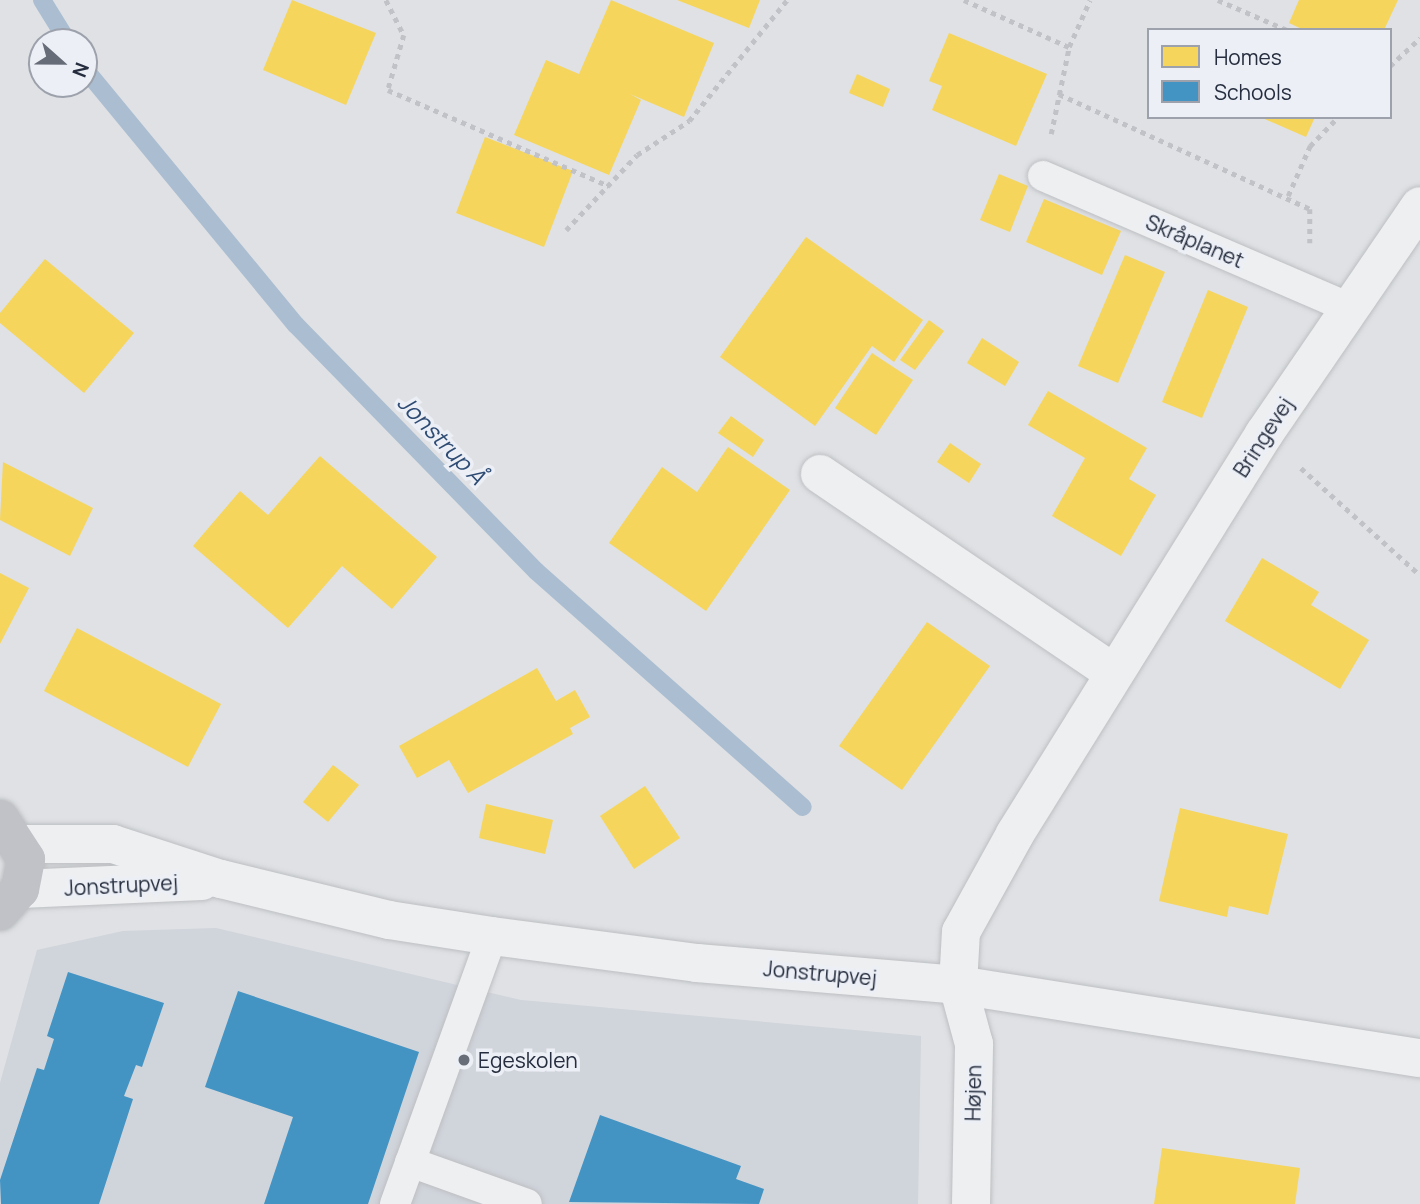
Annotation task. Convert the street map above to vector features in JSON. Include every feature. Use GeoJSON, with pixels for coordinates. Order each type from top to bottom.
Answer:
{"type":"FeatureCollection","features":[{"type":"Feature","properties":{"kind":"street","name":"Bringevej"},"geometry":{"type":"LineString","coordinates":[[958,985],[961,932],[1114,673],[1347,307],[1420,206]]}},
{"type":"Feature","properties":{"kind":"street"},"geometry":{"type":"LineString","coordinates":[[820,474],[1114,673]]}},
{"type":"Feature","properties":{"kind":"street"},"geometry":{"type":"LineString","coordinates":[[10,900],[11,832]]}},
{"type":"Feature","properties":{"kind":"street","name":"Jonstrupvej"},"geometry":{"type":"LineString","coordinates":[[11,832],[113,844],[222,880],[389,920],[697,963],[958,985],[1420,1058]]}},
{"type":"Feature","properties":{"kind":"street","name":"Jonstrupvej"},"geometry":{"type":"LineString","coordinates":[[10,900],[222,880]]}},
{"type":"Feature","properties":{"kind":"street","name":"Højen"},"geometry":{"type":"LineString","coordinates":[[958,985],[974,1044],[971,1204]]}},
{"type":"Feature","properties":{"kind":"lane","name":"Skråplanet"},"geometry":{"type":"LineString","coordinates":[[1043,176],[1347,307]]}},
{"type":"Feature","properties":{"kind":"lane"},"geometry":{"type":"LineString","coordinates":[[395,1204],[492,936]]}},
{"type":"Feature","properties":{"kind":"lane"},"geometry":{"type":"LineString","coordinates":[[410,1162],[527,1204]]}},
{"type":"Feature","properties":{"kind":"path"},"geometry":{"type":"LineString","coordinates":[[386,0],[404,35],[388,90],[609,186]]}},
{"type":"Feature","properties":{"kind":"path"},"geometry":{"type":"LineString","coordinates":[[566,230],[637,155],[689,121],[787,0]]}},
{"type":"Feature","properties":{"kind":"path"},"geometry":{"type":"LineString","coordinates":[[964,0],[1069,47]]}},
{"type":"Feature","properties":{"kind":"path"},"geometry":{"type":"LineString","coordinates":[[1043,176],[1069,47],[1090,0]]}},
{"type":"Feature","properties":{"kind":"path"},"geometry":{"type":"LineString","coordinates":[[1218,0],[1282,28]]}},
{"type":"Feature","properties":{"kind":"path"},"geometry":{"type":"LineString","coordinates":[[1392,63],[1420,38]]}},
{"type":"Feature","properties":{"kind":"path"},"geometry":{"type":"LineString","coordinates":[[1059,94],[1288,196],[1310,209],[1310,250],[1295,283]]}},
{"type":"Feature","properties":{"kind":"path"},"geometry":{"type":"LineString","coordinates":[[1288,196],[1310,146],[1336,119]]}},
{"type":"Feature","properties":{"kind":"path"},"geometry":{"type":"LineString","coordinates":[[1264,434],[1420,575]]}},
{"type":"Feature","properties":{"kind":"shaded area","name":"Egeskolen"},"geometry":{"type":"Polygon","coordinates":[[[216,928],[521,1000],[921,1036],[918,1204],[0,1204],[0,1083],[37,950],[123,931],[216,928]]]}},
{"type":"Feature","properties":{"kind":"building: Homes"},"geometry":{"type":"Polygon","coordinates":[[[292,0],[376,33],[346,105],[263,70],[292,0]]]}},
{"type":"Feature","properties":{"kind":"building: Homes"},"geometry":{"type":"Polygon","coordinates":[[[611,0],[714,43],[684,117],[630,94],[641,100],[609,175],[514,135],[546,60],[579,74],[611,0]]]}},
{"type":"Feature","properties":{"kind":"building: Homes"},"geometry":{"type":"Polygon","coordinates":[[[677,0],[760,0],[749,28],[677,0]]]}},
{"type":"Feature","properties":{"kind":"building: Homes"},"geometry":{"type":"Polygon","coordinates":[[[1299,0],[1398,0],[1385,28],[1300,28],[1289,23],[1299,0]]]}},
{"type":"Feature","properties":{"kind":"building: Homes"},"geometry":{"type":"Polygon","coordinates":[[[949,33],[1047,74],[1016,146],[932,110],[942,86],[929,81],[949,33]]]}},
{"type":"Feature","properties":{"kind":"building: Homes"},"geometry":{"type":"Polygon","coordinates":[[[857,74],[890,89],[883,107],[849,93],[857,74]]]}},
{"type":"Feature","properties":{"kind":"building: Homes"},"geometry":{"type":"Polygon","coordinates":[[[1265,119],[1314,119],[1306,137],[1265,119]]]}},
{"type":"Feature","properties":{"kind":"building: Homes"},"geometry":{"type":"Polygon","coordinates":[[[485,137],[573,171],[544,247],[456,213],[485,137]]]}},
{"type":"Feature","properties":{"kind":"building: Homes"},"geometry":{"type":"Polygon","coordinates":[[[999,174],[1028,186],[1010,232],[980,220],[999,174]]]}},
{"type":"Feature","properties":{"kind":"building: Homes"},"geometry":{"type":"Polygon","coordinates":[[[1044,199],[1121,231],[1102,275],[1026,242],[1044,199]]]}},
{"type":"Feature","properties":{"kind":"building: Homes"},"geometry":{"type":"Polygon","coordinates":[[[806,237],[923,320],[894,362],[872,346],[815,426],[720,357],[806,237]]]}},
{"type":"Feature","properties":{"kind":"building: Homes"},"geometry":{"type":"Polygon","coordinates":[[[1125,255],[1165,272],[1118,383],[1078,366],[1125,255]]]}},
{"type":"Feature","properties":{"kind":"building: Homes"},"geometry":{"type":"Polygon","coordinates":[[[45,259],[134,333],[84,393],[0,323],[0,313],[45,259]]]}},
{"type":"Feature","properties":{"kind":"building: Homes"},"geometry":{"type":"Polygon","coordinates":[[[1208,290],[1248,307],[1202,418],[1162,402],[1208,290]]]}},
{"type":"Feature","properties":{"kind":"building: Homes"},"geometry":{"type":"Polygon","coordinates":[[[929,320],[944,331],[915,370],[900,360],[929,320]]]}},
{"type":"Feature","properties":{"kind":"building: Homes"},"geometry":{"type":"Polygon","coordinates":[[[982,338],[1019,362],[1005,386],[967,363],[982,338]]]}},
{"type":"Feature","properties":{"kind":"building: Homes"},"geometry":{"type":"Polygon","coordinates":[[[872,353],[913,380],[876,435],[835,408],[872,353]]]}},
{"type":"Feature","properties":{"kind":"building: Homes"},"geometry":{"type":"Polygon","coordinates":[[[1048,391],[1147,448],[1129,479],[1156,495],[1121,556],[1052,516],[1085,458],[1028,425],[1048,391]]]}},
{"type":"Feature","properties":{"kind":"building: Homes"},"geometry":{"type":"Polygon","coordinates":[[[731,416],[764,440],[753,457],[718,433],[731,416]]]}},
{"type":"Feature","properties":{"kind":"building: Homes"},"geometry":{"type":"Polygon","coordinates":[[[950,443],[981,464],[969,483],[937,462],[950,443]]]}},
{"type":"Feature","properties":{"kind":"building: Homes"},"geometry":{"type":"Polygon","coordinates":[[[728,447],[790,490],[706,611],[609,543],[662,467],[697,492],[728,447]]]}},
{"type":"Feature","properties":{"kind":"building: Homes"},"geometry":{"type":"Polygon","coordinates":[[[320,456],[437,557],[392,609],[342,566],[288,628],[193,546],[240,491],[268,515],[320,456]]]}},
{"type":"Feature","properties":{"kind":"building: Homes"},"geometry":{"type":"Polygon","coordinates":[[[3,462],[93,508],[70,556],[0,520],[3,462]]]}},
{"type":"Feature","properties":{"kind":"building: Homes"},"geometry":{"type":"Polygon","coordinates":[[[1262,558],[1319,592],[1311,605],[1369,640],[1340,689],[1225,621],[1262,558]]]}},
{"type":"Feature","properties":{"kind":"building: Homes"},"geometry":{"type":"Polygon","coordinates":[[[0,573],[29,588],[0,644],[0,573]]]}},
{"type":"Feature","properties":{"kind":"building: Homes"},"geometry":{"type":"Polygon","coordinates":[[[927,622],[990,666],[902,790],[839,746],[927,622]]]}},
{"type":"Feature","properties":{"kind":"building: Homes"},"geometry":{"type":"Polygon","coordinates":[[[77,628],[221,704],[188,767],[44,691],[77,628]]]}},
{"type":"Feature","properties":{"kind":"building: Homes"},"geometry":{"type":"Polygon","coordinates":[[[537,668],[556,701],[575,690],[590,717],[570,728],[573,734],[468,793],[449,760],[417,778],[399,746],[537,668]]]}},
{"type":"Feature","properties":{"kind":"building: Homes"},"geometry":{"type":"Polygon","coordinates":[[[333,765],[359,785],[328,822],[303,802],[333,765]]]}},
{"type":"Feature","properties":{"kind":"building: Homes"},"geometry":{"type":"Polygon","coordinates":[[[645,786],[680,838],[634,869],[600,816],[645,786]]]}},
{"type":"Feature","properties":{"kind":"building: Homes"},"geometry":{"type":"Polygon","coordinates":[[[486,804],[553,820],[545,854],[479,838],[486,804]]]}},
{"type":"Feature","properties":{"kind":"building: Homes"},"geometry":{"type":"Polygon","coordinates":[[[1180,808],[1288,834],[1268,915],[1229,906],[1227,917],[1159,901],[1180,808]]]}},
{"type":"Feature","properties":{"kind":"building: Homes"},"geometry":{"type":"Polygon","coordinates":[[[1162,1148],[1300,1168],[1295,1204],[1154,1204],[1162,1148]]]}},
{"type":"Feature","properties":{"kind":"building: Schools"},"geometry":{"type":"Polygon","coordinates":[[[68,972],[164,1003],[142,1067],[136,1065],[124,1096],[133,1099],[99,1204],[1,1204],[0,1180],[37,1068],[44,1070],[54,1039],[47,1036],[68,972]]]}},
{"type":"Feature","properties":{"kind":"building: Schools"},"geometry":{"type":"Polygon","coordinates":[[[238,991],[419,1052],[368,1204],[264,1204],[293,1117],[205,1087],[238,991]]]}},
{"type":"Feature","properties":{"kind":"building: Schools"},"geometry":{"type":"Polygon","coordinates":[[[600,1115],[741,1166],[736,1179],[764,1189],[759,1204],[569,1202],[600,1115]]]}},
{"type":"Feature","properties":{"kind":"waterway","name":"Jonstrup Å"},"geometry":{"type":"LineString","coordinates":[[42,0],[59,28]]}},
{"type":"Feature","properties":{"kind":"waterway","name":"Jonstrup Å"},"geometry":{"type":"LineString","coordinates":[[98,85],[296,325],[536,571],[803,807]]}},
{"type":"Feature","properties":{"kind":"place","name":"Egeskolen"},"geometry":{"type":"Point","coordinates":[464,1060]}}]}
